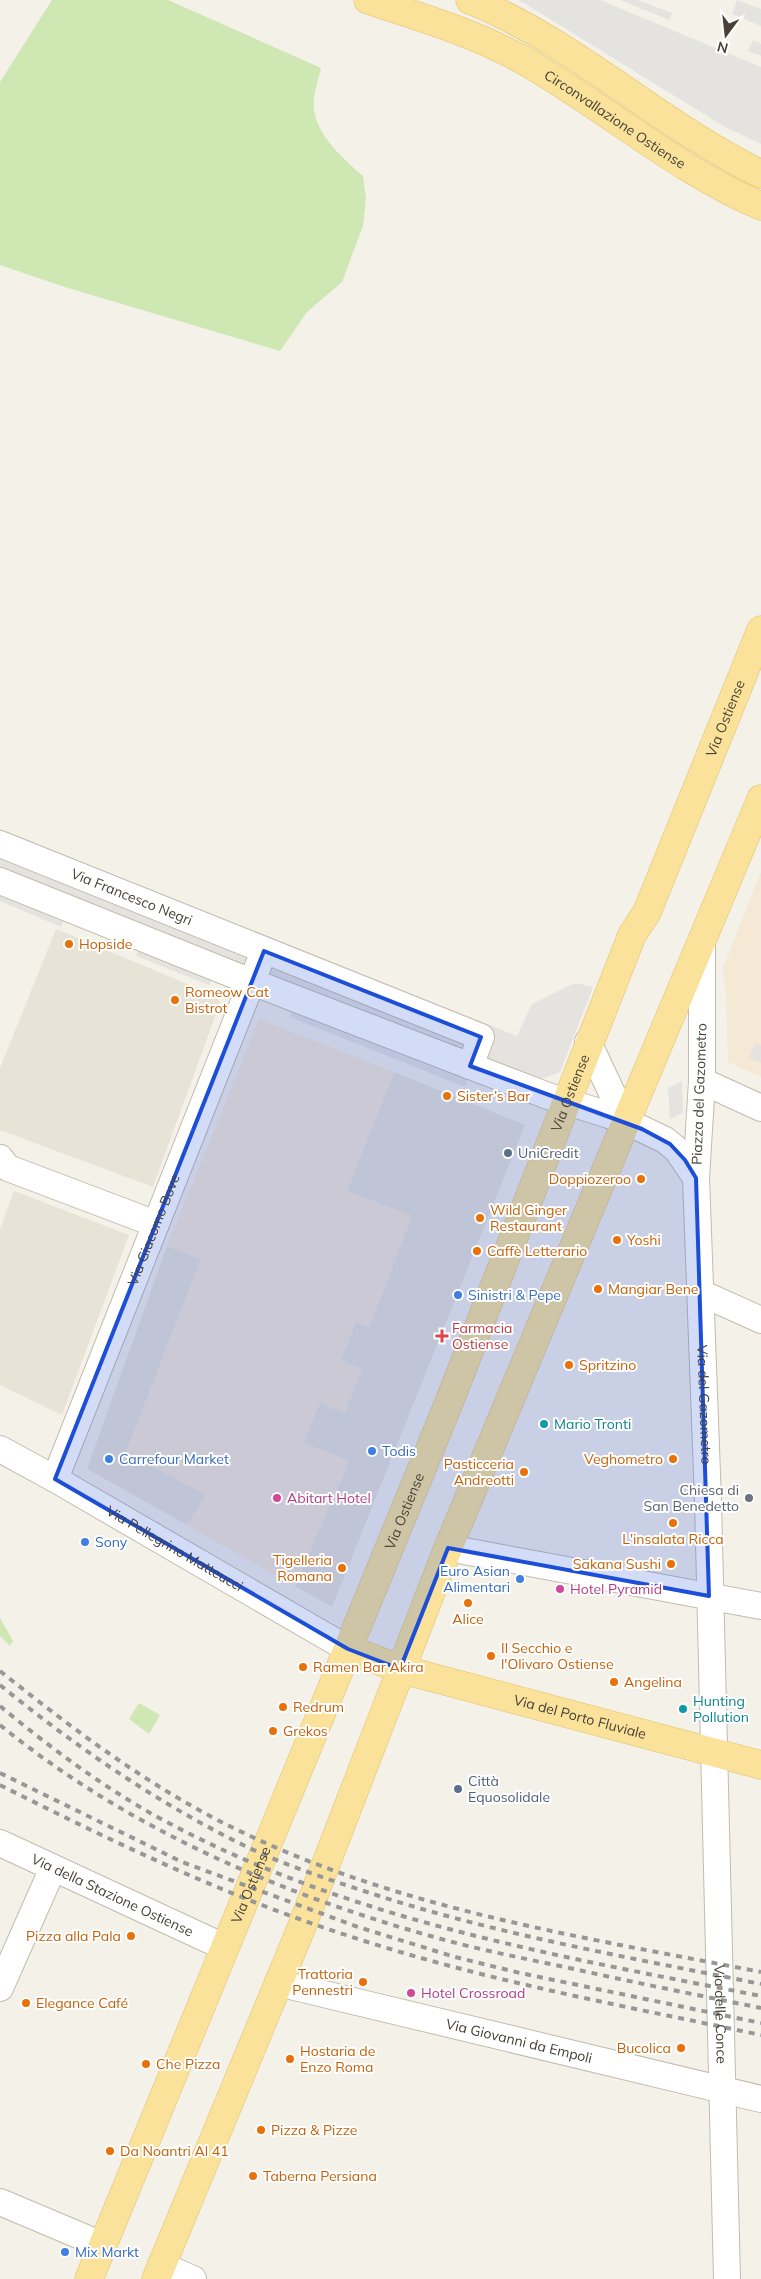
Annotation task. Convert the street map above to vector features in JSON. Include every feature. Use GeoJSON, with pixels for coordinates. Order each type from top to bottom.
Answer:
{"type":"FeatureCollection","features":[{"type":"Feature","properties":{"kind":"main road","name":"Circonvallazione Ostiense"},"geometry":{"type":"LineString","coordinates":[[368,0],[469,34],[524,61],[697,174],[761,206]]}},
{"type":"Feature","properties":{"kind":"main road","name":"Circonvallazione Ostiense"},"geometry":{"type":"LineString","coordinates":[[473,2],[534,33],[689,135],[761,174]]}},
{"type":"Feature","properties":{"kind":"main road","name":"Via Ostiense"},"geometry":{"type":"LineString","coordinates":[[89,2279],[448,1405],[588,1042],[632,935],[647,912],[761,630]]}},
{"type":"Feature","properties":{"kind":"main road"},"geometry":{"type":"LineString","coordinates":[[158,2272],[300,1931],[387,1665],[448,1548],[761,799]]}},
{"type":"Feature","properties":{"kind":"main road","name":"Via del Porto Fluviale"},"geometry":{"type":"LineString","coordinates":[[348,1649],[387,1665],[761,1764]]}},
{"type":"Feature","properties":{"kind":"street","name":"Via Francesco Negri"},"geometry":{"type":"LineString","coordinates":[[0,844],[481,1037],[470,1066]]}},
{"type":"Feature","properties":{"kind":"street"},"geometry":{"type":"LineString","coordinates":[[0,881],[252,982],[565,1102]]}},
{"type":"Feature","properties":{"kind":"street","name":"Piazza del Gazometro"},"geometry":{"type":"LineString","coordinates":[[696,1178],[702,1081],[702,943]]}},
{"type":"Feature","properties":{"kind":"street"},"geometry":{"type":"LineString","coordinates":[[252,982],[264,951]]}},
{"type":"Feature","properties":{"kind":"street","name":"Via Giacomo Bove"},"geometry":{"type":"LineString","coordinates":[[55,1479],[252,982]]}},
{"type":"Feature","properties":{"kind":"street"},"geometry":{"type":"LineString","coordinates":[[588,1042],[625,1121]]}},
{"type":"Feature","properties":{"kind":"street"},"geometry":{"type":"LineString","coordinates":[[609,1089],[643,1079]]}},
{"type":"Feature","properties":{"kind":"street"},"geometry":{"type":"LineString","coordinates":[[702,1081],[761,1108]]}},
{"type":"Feature","properties":{"kind":"street","name":"Piazza del Gazometro"},"geometry":{"type":"LineString","coordinates":[[565,1102],[625,1121],[670,1144],[686,1160],[696,1178]]}},
{"type":"Feature","properties":{"kind":"street"},"geometry":{"type":"LineString","coordinates":[[3,1172],[156,1224]]}},
{"type":"Feature","properties":{"kind":"street","name":"Via del Gazometro"},"geometry":{"type":"LineString","coordinates":[[696,1178],[708,1501],[713,1752]]}},
{"type":"Feature","properties":{"kind":"street"},"geometry":{"type":"LineString","coordinates":[[701,1293],[761,1320]]}},
{"type":"Feature","properties":{"kind":"street","name":"Via Pellegrino Matteucci"},"geometry":{"type":"LineString","coordinates":[[0,1449],[348,1649]]}},
{"type":"Feature","properties":{"kind":"street"},"geometry":{"type":"LineString","coordinates":[[448,1548],[761,1606]]}},
{"type":"Feature","properties":{"kind":"street","name":"Via delle Conce"},"geometry":{"type":"LineString","coordinates":[[713,1752],[727,2279]]}},
{"type":"Feature","properties":{"kind":"street","name":"Via della Stazione Ostiense"},"geometry":{"type":"LineString","coordinates":[[0,1843],[224,1947]]}},
{"type":"Feature","properties":{"kind":"street"},"geometry":{"type":"LineString","coordinates":[[0,1988],[53,1868]]}},
{"type":"Feature","properties":{"kind":"street","name":"Via Giovanni da Empoli"},"geometry":{"type":"LineString","coordinates":[[278,1983],[761,2098]]}},
{"type":"Feature","properties":{"kind":"street"},"geometry":{"type":"LineString","coordinates":[[0,2202],[102,2245]]}},
{"type":"Feature","properties":{"kind":"street"},"geometry":{"type":"LineString","coordinates":[[158,2272],[193,2279]]}},
{"type":"Feature","properties":{"kind":"highlighted area"},"geometry":{"type":"Polygon","coordinates":[[[264,951],[481,1037],[470,1066],[642,1129],[670,1144],[685,1160],[696,1178],[709,1596],[448,1548],[400,1669],[348,1649],[55,1479],[264,951]]]}},
{"type":"Feature","properties":{"kind":"shaded area"},"geometry":{"type":"Polygon","coordinates":[[[519,0],[600,0],[761,67],[761,144],[725,127],[519,0]]]}},
{"type":"Feature","properties":{"kind":"shaded area"},"geometry":{"type":"Polygon","coordinates":[[[620,0],[638,0],[672,13],[669,20],[620,0]]]}},
{"type":"Feature","properties":{"kind":"shaded area"},"geometry":{"type":"Polygon","coordinates":[[[737,0],[761,9],[761,26],[732,14],[737,0]]]}},
{"type":"Feature","properties":{"kind":"shaded area"},"geometry":{"type":"Polygon","coordinates":[[[753,40],[761,44],[761,56],[748,51],[753,40]]]}},
{"type":"Feature","properties":{"kind":"shaded area"},"geometry":{"type":"Polygon","coordinates":[[[0,829],[517,1036],[532,1004],[575,983],[593,987],[560,1072],[542,1079],[478,1054],[465,1087],[290,1017],[293,1010],[213,977],[209,985],[136,956],[139,949],[64,919],[61,927],[0,901],[0,829]]]}},
{"type":"Feature","properties":{"kind":"shaded area"},"geometry":{"type":"Polygon","coordinates":[[[761,872],[761,1077],[728,1062],[726,993],[723,968],[761,872]]]}},
{"type":"Feature","properties":{"kind":"shaded area"},"geometry":{"type":"Polygon","coordinates":[[[56,929],[218,997],[220,1003],[153,1187],[0,1130],[0,1068],[56,929]]]}},
{"type":"Feature","properties":{"kind":"shaded area"},"geometry":{"type":"Polygon","coordinates":[[[259,1019],[394,1072],[347,1191],[412,1216],[369,1328],[356,1322],[340,1360],[362,1369],[345,1413],[320,1403],[304,1443],[349,1461],[295,1586],[187,1525],[206,1495],[126,1452],[201,1260],[167,1246],[259,1019]]]}},
{"type":"Feature","properties":{"kind":"shaded area"},"geometry":{"type":"Polygon","coordinates":[[[755,1043],[761,1045],[761,1063],[749,1058],[755,1043]]]}},
{"type":"Feature","properties":{"kind":"shaded area"},"geometry":{"type":"Polygon","coordinates":[[[394,1072],[525,1125],[332,1607],[295,1586],[349,1461],[304,1443],[320,1402],[344,1412],[362,1369],[340,1361],[356,1322],[369,1327],[412,1216],[347,1191],[394,1072]]]}},
{"type":"Feature","properties":{"kind":"shaded area"},"geometry":{"type":"Polygon","coordinates":[[[682,1081],[683,1113],[670,1119],[668,1088],[682,1081]]]}},
{"type":"Feature","properties":{"kind":"shaded area"},"geometry":{"type":"Polygon","coordinates":[[[14,1191],[129,1235],[62,1415],[0,1385],[0,1229],[14,1191]]]}},
{"type":"Feature","properties":{"kind":"shaded area"},"geometry":{"type":"Polygon","coordinates":[[[167,1246],[201,1259],[126,1452],[206,1495],[187,1525],[87,1469],[167,1246]]]}},
{"type":"Feature","properties":{"kind":"green space"},"geometry":{"type":"Polygon","coordinates":[[[52,0],[168,0],[321,68],[314,99],[317,122],[337,152],[363,176],[366,199],[363,226],[342,282],[307,312],[280,351],[68,288],[0,265],[0,82],[52,0]]]}},
{"type":"Feature","properties":{"kind":"green space"},"geometry":{"type":"Polygon","coordinates":[[[0,1618],[13,1641],[10,1646],[0,1636],[0,1618]]]}},
{"type":"Feature","properties":{"kind":"green space"},"geometry":{"type":"Polygon","coordinates":[[[139,1703],[160,1715],[149,1734],[129,1719],[139,1703]]]}},
{"type":"Feature","properties":{"kind":"railway"},"geometry":{"type":"LineString","coordinates":[[0,1671],[88,1739],[181,1800],[246,1834],[308,1861],[434,1903],[499,1919],[564,1934],[761,1972]]}},
{"type":"Feature","properties":{"kind":"railway"},"geometry":{"type":"LineString","coordinates":[[0,1685],[28,1708],[115,1771],[145,1790],[239,1843],[285,1863],[364,1891],[462,1920],[561,1944],[761,1984]]}},
{"type":"Feature","properties":{"kind":"railway"},"geometry":{"type":"LineString","coordinates":[[0,1706],[74,1763],[112,1790],[152,1814],[224,1850],[297,1881],[373,1907],[449,1929],[604,1965],[761,1996]]}},
{"type":"Feature","properties":{"kind":"railway"},"geometry":{"type":"LineString","coordinates":[[0,1725],[49,1762],[99,1795],[152,1826],[261,1878],[318,1900],[471,1947],[761,2008]]}},
{"type":"Feature","properties":{"kind":"railway"},"geometry":{"type":"LineString","coordinates":[[0,1773],[182,1862],[358,1927],[455,1957],[520,1973],[761,2023]]}},
{"type":"Feature","properties":{"kind":"railway"},"geometry":{"type":"LineString","coordinates":[[0,1785],[86,1828],[173,1868],[262,1905],[352,1937],[402,1953],[504,1980],[761,2035]]}},
{"type":"Feature","properties":{"kind":"place","name":"Hopside"},"geometry":{"type":"Point","coordinates":[69,944]}},
{"type":"Feature","properties":{"kind":"place","name":"Romeow Cat Bistrot"},"geometry":{"type":"Point","coordinates":[175,1000]}},
{"type":"Feature","properties":{"kind":"place","name":"Sister’s Bar"},"geometry":{"type":"Point","coordinates":[447,1096]}},
{"type":"Feature","properties":{"kind":"place","name":"UniCredit"},"geometry":{"type":"Point","coordinates":[508,1153]}},
{"type":"Feature","properties":{"kind":"place","name":"Doppiozeroo"},"geometry":{"type":"Point","coordinates":[641,1179]}},
{"type":"Feature","properties":{"kind":"place","name":"Wild Ginger Restaurant"},"geometry":{"type":"Point","coordinates":[480,1218]}},
{"type":"Feature","properties":{"kind":"place","name":"Yoshi"},"geometry":{"type":"Point","coordinates":[617,1240]}},
{"type":"Feature","properties":{"kind":"place","name":"Caffè Letterario"},"geometry":{"type":"Point","coordinates":[477,1251]}},
{"type":"Feature","properties":{"kind":"place","name":"Mangiar Bene"},"geometry":{"type":"Point","coordinates":[598,1289]}},
{"type":"Feature","properties":{"kind":"place","name":"Sinistri & Pepe"},"geometry":{"type":"Point","coordinates":[458,1295]}},
{"type":"Feature","properties":{"kind":"place","name":"Farmacia Ostiense"},"geometry":{"type":"Point","coordinates":[442,1336]}},
{"type":"Feature","properties":{"kind":"place","name":"Spritzino"},"geometry":{"type":"Point","coordinates":[569,1365]}},
{"type":"Feature","properties":{"kind":"place","name":"Mario Tronti"},"geometry":{"type":"Point","coordinates":[544,1424]}},
{"type":"Feature","properties":{"kind":"place","name":"Todis"},"geometry":{"type":"Point","coordinates":[372,1451]}},
{"type":"Feature","properties":{"kind":"place","name":"Carrefour Market"},"geometry":{"type":"Point","coordinates":[109,1459]}},
{"type":"Feature","properties":{"kind":"place","name":"Veghometro"},"geometry":{"type":"Point","coordinates":[673,1459]}},
{"type":"Feature","properties":{"kind":"place","name":"Pasticceria Andreotti"},"geometry":{"type":"Point","coordinates":[524,1472]}},
{"type":"Feature","properties":{"kind":"place","name":"Abitart Hotel"},"geometry":{"type":"Point","coordinates":[277,1498]}},
{"type":"Feature","properties":{"kind":"place","name":"Chiesa di San Benedetto"},"geometry":{"type":"Point","coordinates":[749,1498]}},
{"type":"Feature","properties":{"kind":"place","name":"L'insalata Ricca"},"geometry":{"type":"Point","coordinates":[673,1523]}},
{"type":"Feature","properties":{"kind":"place","name":"Sony"},"geometry":{"type":"Point","coordinates":[85,1542]}},
{"type":"Feature","properties":{"kind":"place","name":"Sakana Sushi"},"geometry":{"type":"Point","coordinates":[671,1564]}},
{"type":"Feature","properties":{"kind":"place","name":"Tigelleria Romana"},"geometry":{"type":"Point","coordinates":[342,1568]}},
{"type":"Feature","properties":{"kind":"place","name":"Euro Asian Alimentari"},"geometry":{"type":"Point","coordinates":[520,1579]}},
{"type":"Feature","properties":{"kind":"place","name":"Hotel Pyramid"},"geometry":{"type":"Point","coordinates":[560,1589]}},
{"type":"Feature","properties":{"kind":"place","name":"Alice"},"geometry":{"type":"Point","coordinates":[468,1603]}},
{"type":"Feature","properties":{"kind":"place","name":"Il Secchio e l'Olivaro Ostiense"},"geometry":{"type":"Point","coordinates":[491,1656]}},
{"type":"Feature","properties":{"kind":"place","name":"Ramen Bar Akira"},"geometry":{"type":"Point","coordinates":[303,1667]}},
{"type":"Feature","properties":{"kind":"place","name":"Angelina"},"geometry":{"type":"Point","coordinates":[614,1682]}},
{"type":"Feature","properties":{"kind":"place","name":"Redrum"},"geometry":{"type":"Point","coordinates":[283,1707]}},
{"type":"Feature","properties":{"kind":"place","name":"Hunting Pollution"},"geometry":{"type":"Point","coordinates":[683,1709]}},
{"type":"Feature","properties":{"kind":"place","name":"Grekos"},"geometry":{"type":"Point","coordinates":[273,1731]}},
{"type":"Feature","properties":{"kind":"place","name":"Città Equosolidale"},"geometry":{"type":"Point","coordinates":[458,1789]}},
{"type":"Feature","properties":{"kind":"place","name":"Pizza alla Pala"},"geometry":{"type":"Point","coordinates":[131,1936]}},
{"type":"Feature","properties":{"kind":"place","name":"Trattoria Pennestri"},"geometry":{"type":"Point","coordinates":[363,1982]}},
{"type":"Feature","properties":{"kind":"place","name":"Hotel Crossroad"},"geometry":{"type":"Point","coordinates":[411,1993]}},
{"type":"Feature","properties":{"kind":"place","name":"Elegance Café"},"geometry":{"type":"Point","coordinates":[26,2003]}},
{"type":"Feature","properties":{"kind":"place","name":"Bucolica"},"geometry":{"type":"Point","coordinates":[681,2048]}},
{"type":"Feature","properties":{"kind":"place","name":"Hostaria de Enzo Roma"},"geometry":{"type":"Point","coordinates":[290,2059]}},
{"type":"Feature","properties":{"kind":"place","name":"Che Pizza"},"geometry":{"type":"Point","coordinates":[146,2064]}},
{"type":"Feature","properties":{"kind":"place","name":"Pizza & Pizze"},"geometry":{"type":"Point","coordinates":[261,2130]}},
{"type":"Feature","properties":{"kind":"place","name":"Da Noantri Al 41"},"geometry":{"type":"Point","coordinates":[110,2151]}},
{"type":"Feature","properties":{"kind":"place","name":"Taberna Persiana"},"geometry":{"type":"Point","coordinates":[253,2176]}},
{"type":"Feature","properties":{"kind":"place","name":"Mix Markt"},"geometry":{"type":"Point","coordinates":[65,2252]}}]}
